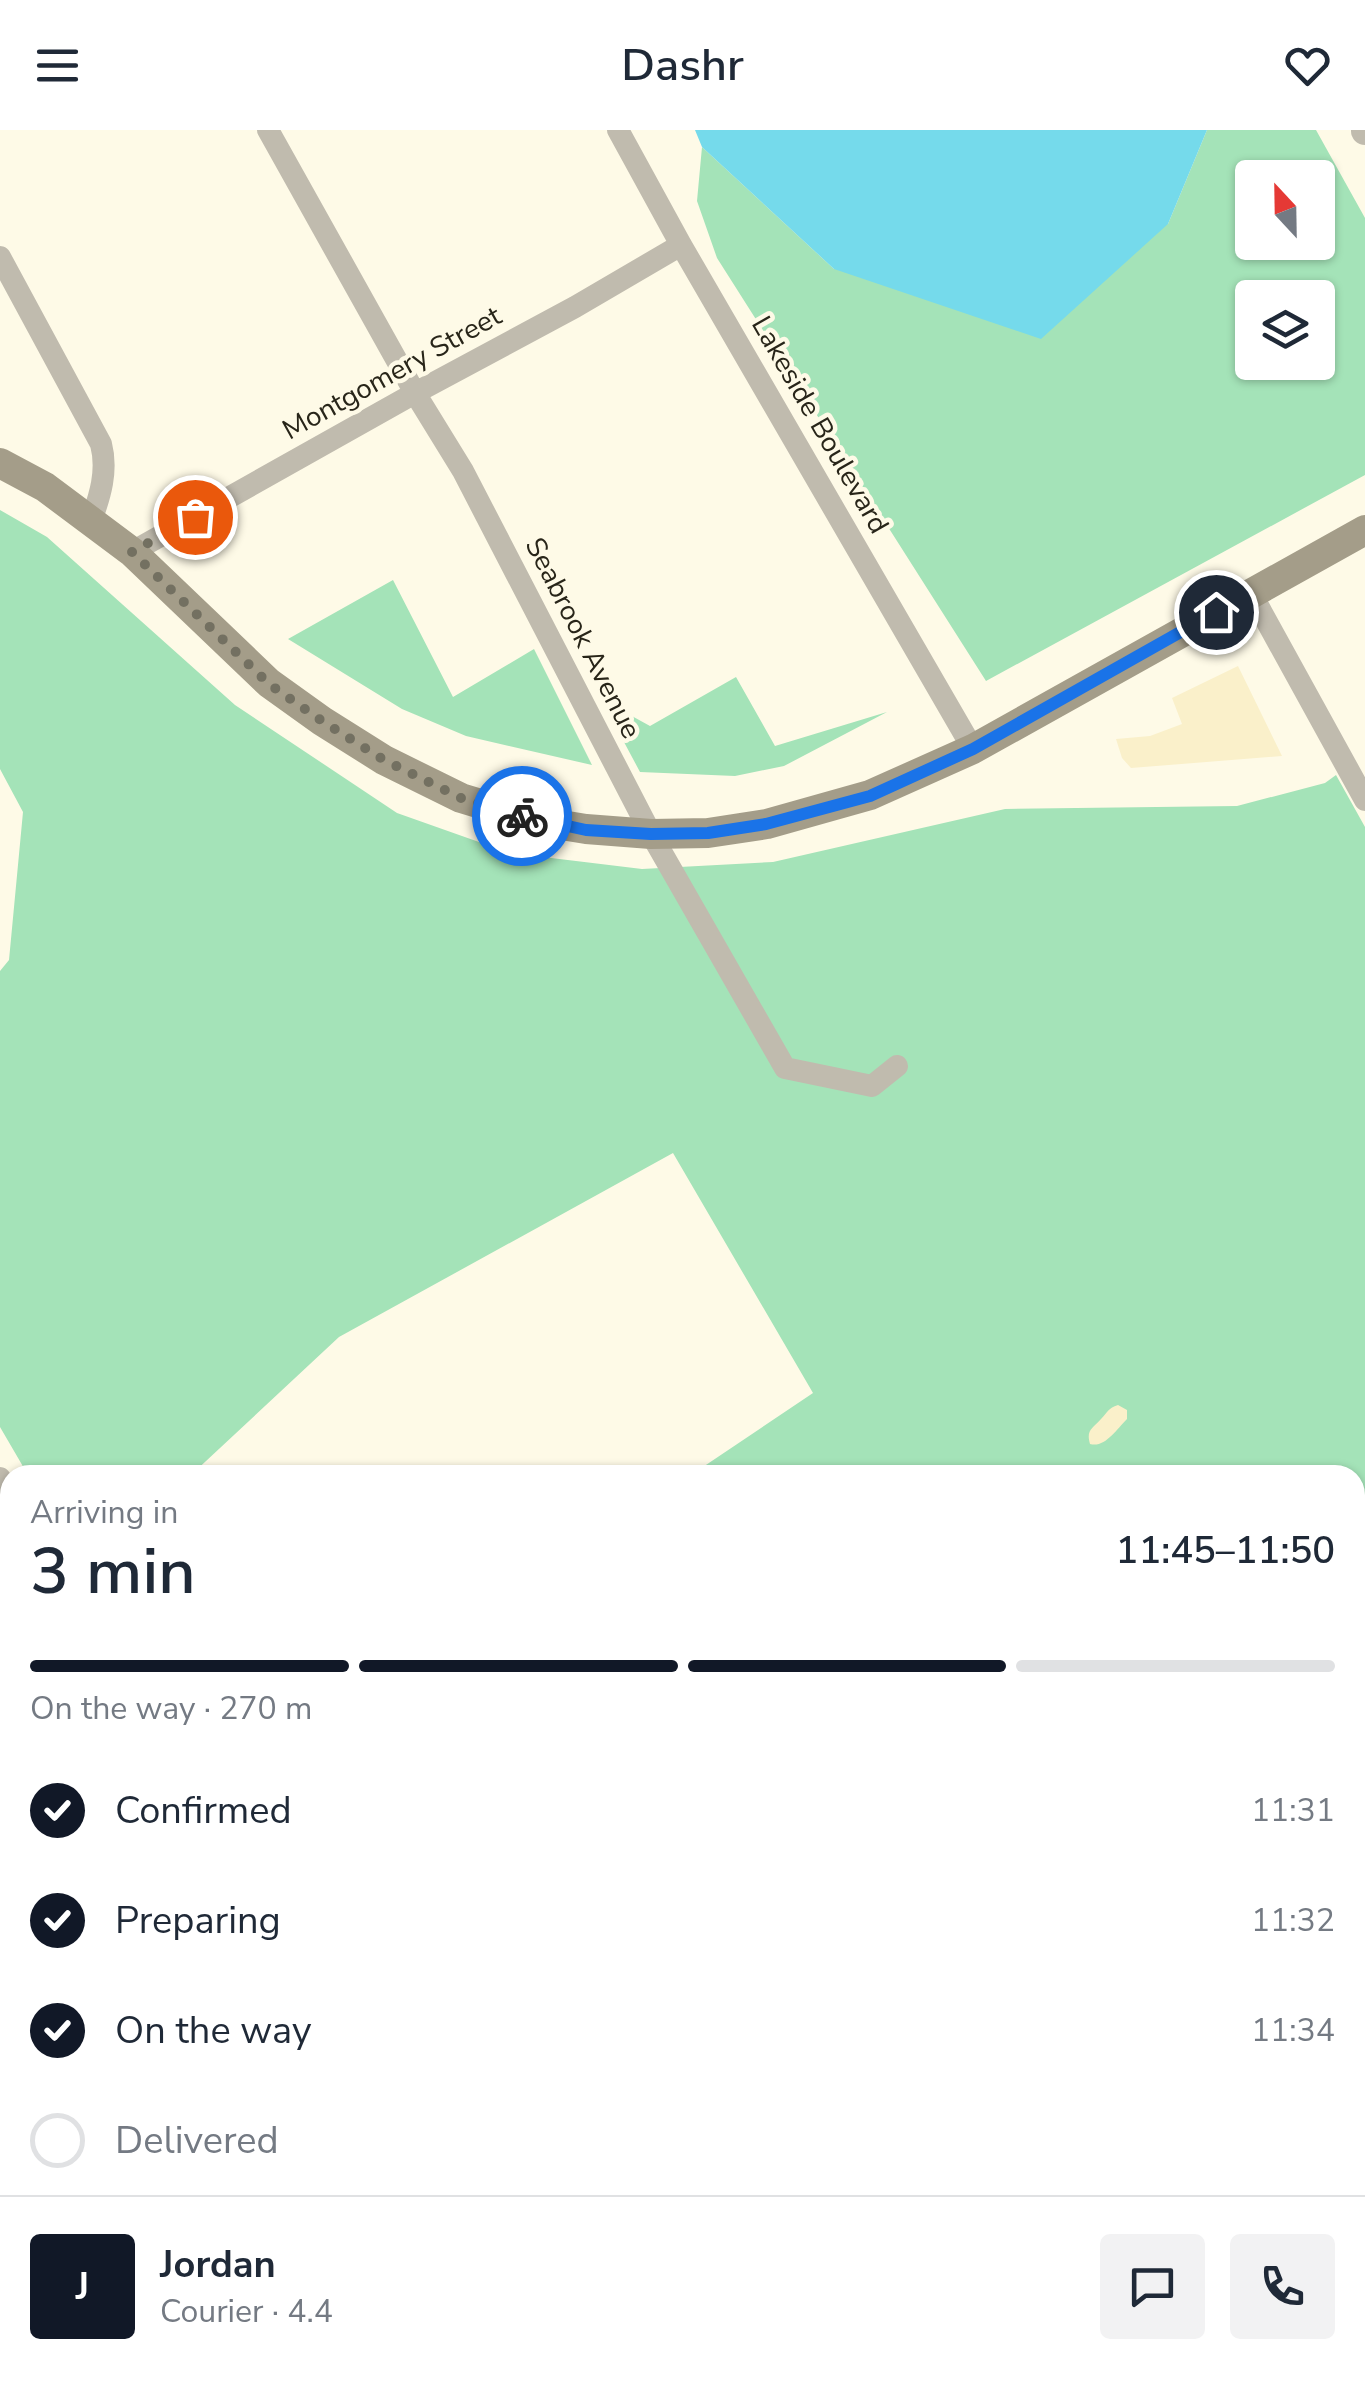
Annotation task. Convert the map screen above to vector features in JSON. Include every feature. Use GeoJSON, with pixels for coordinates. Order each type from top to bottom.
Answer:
{"type":"FeatureCollection","features":[{"type":"Feature","properties":{"kind":"main road"},"geometry":{"type":"LineString","coordinates":[[0,463],[45,487],[132,552],[269,684],[384,760],[461,798],[537,821],[586,830],[651,834],[708,833],[766,824],[870,796],[973,749],[1365,530]]}},
{"type":"Feature","properties":{"kind":"street","name":"Seabrook Avenue"},"geometry":{"type":"LineString","coordinates":[[268,130],[415,393],[463,470],[651,834],[784,1068],[872,1086],[897,1066]]}},
{"type":"Feature","properties":{"kind":"street","name":"Lakeside Boulevard"},"geometry":{"type":"LineString","coordinates":[[618,130],[973,749]]}},
{"type":"Feature","properties":{"kind":"street","name":"Montgomery Street"},"geometry":{"type":"LineString","coordinates":[[132,552],[575,307],[681,244]]}},
{"type":"Feature","properties":{"kind":"street"},"geometry":{"type":"LineString","coordinates":[[0,258],[101,444],[102,491],[91,521]]}},
{"type":"Feature","properties":{"kind":"street"},"geometry":{"type":"LineString","coordinates":[[1251,593],[1365,800]]}},
{"type":"Feature","properties":{"kind":"green space"},"geometry":{"type":"Polygon","coordinates":[[[1207,130],[1316,130],[1333,160],[1235,160],[1235,260],[1335,260],[1335,164],[1365,218],[1365,475],[986,681],[717,258],[697,201],[702,147],[834,269],[1168,224],[1207,130]]]}},
{"type":"Feature","properties":{"kind":"green space"},"geometry":{"type":"Polygon","coordinates":[[[0,510],[47,537],[235,705],[397,813],[510,853],[642,869],[773,862],[1005,809],[1237,806],[1325,783],[1336,775],[1365,827],[1365,1465],[706,1465],[813,1393],[673,1153],[339,1337],[202,1465],[22,1465],[0,1427],[0,971],[9,960],[23,812],[0,769],[0,510]]]}},
{"type":"Feature","properties":{"kind":"green space"},"geometry":{"type":"Polygon","coordinates":[[[393,580],[453,697],[534,649],[592,765],[466,736],[402,709],[288,639],[393,580]]]}},
{"type":"Feature","properties":{"kind":"green space"},"geometry":{"type":"Polygon","coordinates":[[[736,677],[775,746],[887,712],[784,766],[735,776],[640,772],[601,699],[650,726],[736,677]]]}},
{"type":"Feature","properties":{"kind":"sand"},"geometry":{"type":"Polygon","coordinates":[[[1238,666],[1282,756],[1131,768],[1122,758],[1116,739],[1150,736],[1182,724],[1172,698],[1238,666]]]}},
{"type":"Feature","properties":{"kind":"sand"},"geometry":{"type":"Polygon","coordinates":[[[1118,1405],[1127,1410],[1127,1419],[1105,1441],[1090,1444],[1091,1430],[1118,1405]]]}},
{"type":"Feature","properties":{"kind":"water"},"geometry":{"type":"Polygon","coordinates":[[[695,130],[1207,130],[1168,224],[1041,339],[834,269],[702,147],[695,130]]]}},
{"type":"Feature","properties":{"kind":"way so far"},"geometry":{"type":"LineString","coordinates":[[195,517],[132,552],[269,684],[384,760],[461,798],[522,816]]}},
{"type":"Feature","properties":{"kind":"route"},"geometry":{"type":"LineString","coordinates":[[522,816],[586,830],[708,833],[766,824],[870,796],[973,749],[1216,612]]}}]}
